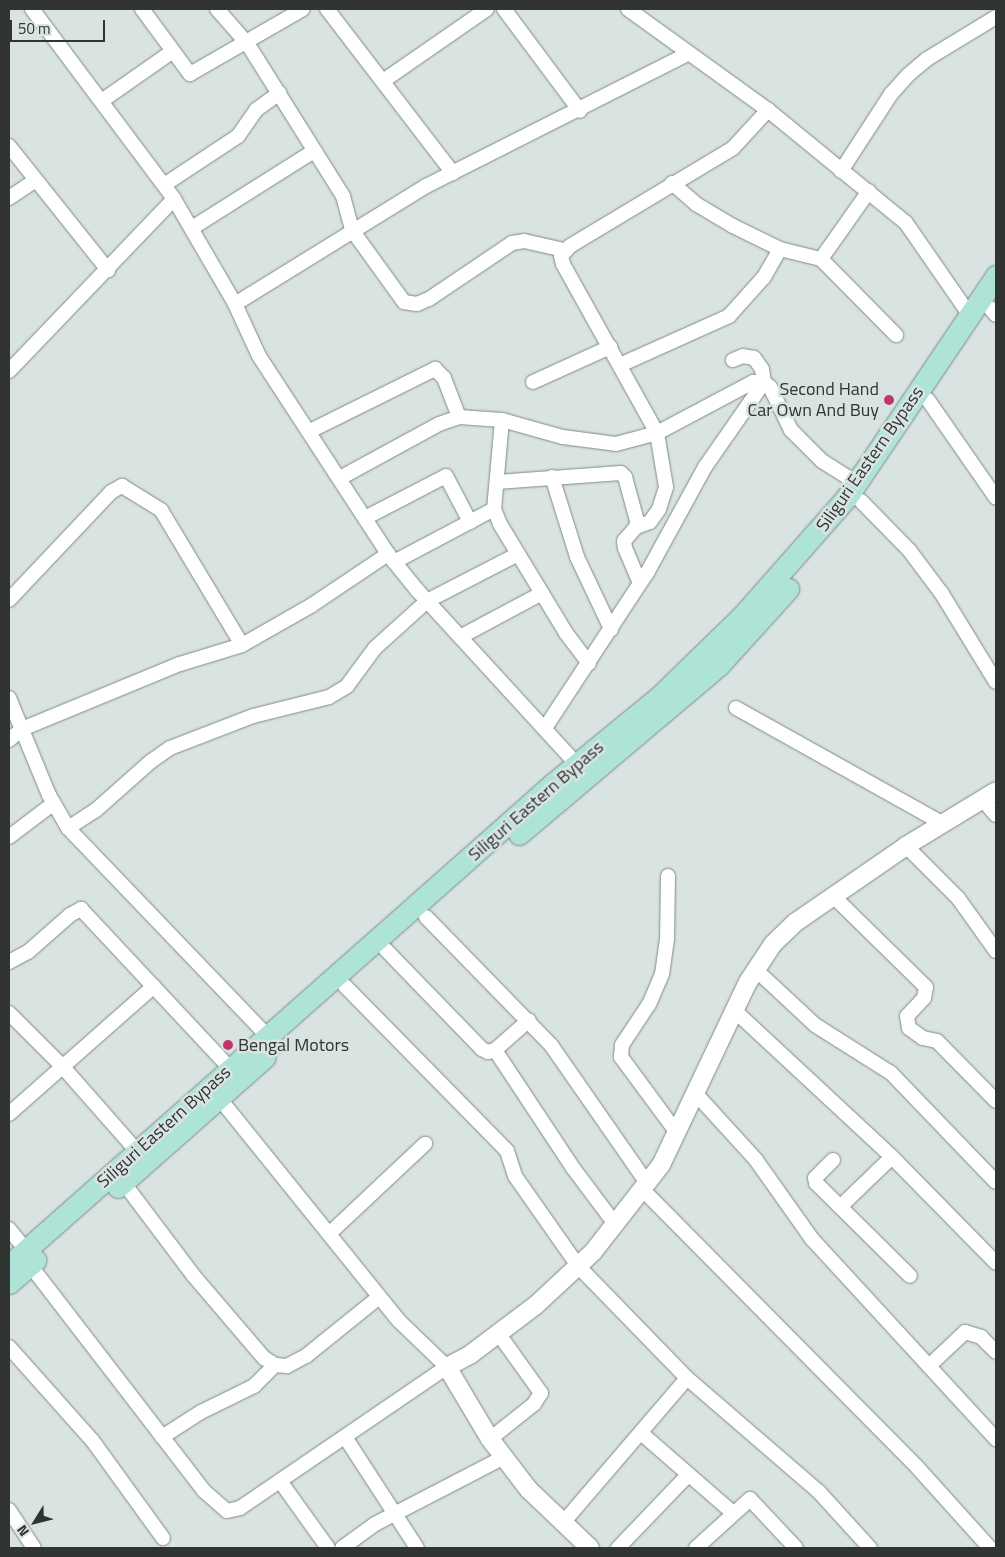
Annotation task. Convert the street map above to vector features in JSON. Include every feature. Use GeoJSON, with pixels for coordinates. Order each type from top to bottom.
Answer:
{"type":"FeatureCollection","features":[{"type":"Feature","properties":{"kind":"main road","name":"Siliguri Eastern Bypass"},"geometry":{"type":"LineString","coordinates":[[859,492],[969,314],[996,276]]}},
{"type":"Feature","properties":{"kind":"main road","name":"Siliguri Eastern Bypass"},"geometry":{"type":"LineString","coordinates":[[9,1265],[28,1258],[123,1182],[214,1092],[663,703],[800,576],[994,308]]}},
{"type":"Feature","properties":{"kind":"main road","name":"Siliguri Eastern Bypass"},"geometry":{"type":"LineString","coordinates":[[9,1283],[28,1258],[137,1151],[214,1092],[230,1068],[272,1041],[345,986],[426,917],[583,771]]}},
{"type":"Feature","properties":{"kind":"street"},"geometry":{"type":"LineString","coordinates":[[32,9],[103,100],[174,199],[235,304],[259,356],[310,431],[391,558],[427,601],[583,771]]}},
{"type":"Feature","properties":{"kind":"street"},"geometry":{"type":"LineString","coordinates":[[142,9],[190,74],[247,43],[303,9]]}},
{"type":"Feature","properties":{"kind":"street"},"geometry":{"type":"LineString","coordinates":[[217,9],[247,43],[343,196],[352,230],[404,302],[410,304],[429,299],[512,243],[524,241],[564,250],[672,183],[733,148],[768,110]]}},
{"type":"Feature","properties":{"kind":"street"},"geometry":{"type":"LineString","coordinates":[[326,9],[453,173]]}},
{"type":"Feature","properties":{"kind":"street"},"geometry":{"type":"LineString","coordinates":[[383,81],[487,9]]}},
{"type":"Feature","properties":{"kind":"street"},"geometry":{"type":"LineString","coordinates":[[504,9],[580,111]]}},
{"type":"Feature","properties":{"kind":"street"},"geometry":{"type":"LineString","coordinates":[[628,9],[687,54],[768,110],[906,223],[969,314]]}},
{"type":"Feature","properties":{"kind":"street"},"geometry":{"type":"LineString","coordinates":[[841,171],[891,94],[908,75],[996,17]]}},
{"type":"Feature","properties":{"kind":"street"},"geometry":{"type":"LineString","coordinates":[[103,100],[173,51]]}},
{"type":"Feature","properties":{"kind":"street"},"geometry":{"type":"LineString","coordinates":[[235,304],[352,230],[453,173],[580,111],[687,54]]}},
{"type":"Feature","properties":{"kind":"street"},"geometry":{"type":"LineString","coordinates":[[164,185],[238,136],[256,110],[279,93]]}},
{"type":"Feature","properties":{"kind":"street"},"geometry":{"type":"LineString","coordinates":[[9,146],[108,270]]}},
{"type":"Feature","properties":{"kind":"street"},"geometry":{"type":"LineString","coordinates":[[192,228],[314,151]]}},
{"type":"Feature","properties":{"kind":"street"},"geometry":{"type":"LineString","coordinates":[[9,198],[36,180]]}},
{"type":"Feature","properties":{"kind":"street"},"geometry":{"type":"LineString","coordinates":[[672,183],[718,217],[791,252],[821,259],[896,335]]}},
{"type":"Feature","properties":{"kind":"street"},"geometry":{"type":"LineString","coordinates":[[821,259],[869,191]]}},
{"type":"Feature","properties":{"kind":"street"},"geometry":{"type":"LineString","coordinates":[[9,371],[108,270],[174,199]]}},
{"type":"Feature","properties":{"kind":"street"},"geometry":{"type":"LineString","coordinates":[[564,250],[563,264],[657,434],[666,487],[659,509],[650,522],[636,527],[624,541],[640,584]]}},
{"type":"Feature","properties":{"kind":"street"},"geometry":{"type":"LineString","coordinates":[[620,365],[729,316],[764,277],[791,252]]}},
{"type":"Feature","properties":{"kind":"street"},"geometry":{"type":"LineString","coordinates":[[533,382],[610,347]]}},
{"type":"Feature","properties":{"kind":"street"},"geometry":{"type":"LineString","coordinates":[[545,728],[640,584],[705,467],[764,382],[762,369],[754,358],[744,356],[733,360]]}},
{"type":"Feature","properties":{"kind":"street"},"geometry":{"type":"LineString","coordinates":[[310,431],[435,369],[444,378],[459,417]]}},
{"type":"Feature","properties":{"kind":"street"},"geometry":{"type":"LineString","coordinates":[[340,478],[439,424],[459,417],[502,420],[597,444],[638,441],[657,434],[753,382],[764,382],[770,387],[791,430],[822,461],[859,492],[909,550],[942,594],[996,682]]}},
{"type":"Feature","properties":{"kind":"street"},"geometry":{"type":"LineString","coordinates":[[928,400],[996,498]]}},
{"type":"Feature","properties":{"kind":"street"},"geometry":{"type":"LineString","coordinates":[[502,420],[494,509],[518,554],[575,647],[589,663]]}},
{"type":"Feature","properties":{"kind":"street"},"geometry":{"type":"LineString","coordinates":[[497,482],[621,473],[625,477],[636,527]]}},
{"type":"Feature","properties":{"kind":"street"},"geometry":{"type":"LineString","coordinates":[[365,518],[446,476],[470,522]]}},
{"type":"Feature","properties":{"kind":"street"},"geometry":{"type":"LineString","coordinates":[[552,477],[577,557],[611,629]]}},
{"type":"Feature","properties":{"kind":"street"},"geometry":{"type":"LineString","coordinates":[[9,600],[111,492],[122,486],[161,510],[242,645]]}},
{"type":"Feature","properties":{"kind":"street"},"geometry":{"type":"LineString","coordinates":[[9,740],[22,729],[180,664],[242,645],[391,558],[494,509]]}},
{"type":"Feature","properties":{"kind":"street"},"geometry":{"type":"LineString","coordinates":[[68,828],[96,810],[170,748],[253,716],[329,697],[347,686],[375,648],[427,601],[518,554]]}},
{"type":"Feature","properties":{"kind":"street"},"geometry":{"type":"LineString","coordinates":[[460,637],[542,593]]}},
{"type":"Feature","properties":{"kind":"street"},"geometry":{"type":"LineString","coordinates":[[9,698],[51,799]]}},
{"type":"Feature","properties":{"kind":"street"},"geometry":{"type":"LineString","coordinates":[[736,708],[942,823]]}},
{"type":"Feature","properties":{"kind":"street"},"geometry":{"type":"LineString","coordinates":[[36,764],[51,799],[68,828],[272,1041]]}},
{"type":"Feature","properties":{"kind":"street"},"geometry":{"type":"LineString","coordinates":[[9,1229],[28,1258],[204,1491],[227,1511],[240,1508],[498,1334],[578,1266],[615,1224],[661,1165],[756,970],[773,944],[796,922],[906,846],[989,795],[996,816]]}},
{"type":"Feature","properties":{"kind":"street"},"geometry":{"type":"LineString","coordinates":[[9,836],[51,799]]}},
{"type":"Feature","properties":{"kind":"street"},"geometry":{"type":"LineString","coordinates":[[906,846],[958,898],[996,951]]}},
{"type":"Feature","properties":{"kind":"street"},"geometry":{"type":"LineString","coordinates":[[668,876],[667,939],[662,974],[648,1004],[622,1045],[621,1057],[677,1133]]}},
{"type":"Feature","properties":{"kind":"street"},"geometry":{"type":"LineString","coordinates":[[833,896],[926,987],[924,998],[907,1016],[905,1021],[909,1028],[923,1038],[937,1041],[996,1101]]}},
{"type":"Feature","properties":{"kind":"street"},"geometry":{"type":"LineString","coordinates":[[9,962],[28,952],[70,915],[81,909],[230,1068]]}},
{"type":"Feature","properties":{"kind":"street"},"geometry":{"type":"LineString","coordinates":[[426,917],[552,1045],[644,1186],[918,1467],[990,1548]]}},
{"type":"Feature","properties":{"kind":"street"},"geometry":{"type":"LineString","coordinates":[[386,950],[482,1049],[488,1052],[495,1050],[528,1020]]}},
{"type":"Feature","properties":{"kind":"street"},"geometry":{"type":"LineString","coordinates":[[756,970],[815,1025],[891,1073],[996,1182]]}},
{"type":"Feature","properties":{"kind":"street"},"geometry":{"type":"LineString","coordinates":[[9,1114],[154,986]]}},
{"type":"Feature","properties":{"kind":"street"},"geometry":{"type":"LineString","coordinates":[[345,986],[507,1151],[515,1176],[578,1266],[687,1378],[819,1492],[870,1548]]}},
{"type":"Feature","properties":{"kind":"street"},"geometry":{"type":"LineString","coordinates":[[9,1012],[62,1066],[137,1151]]}},
{"type":"Feature","properties":{"kind":"street"},"geometry":{"type":"LineString","coordinates":[[735,1012],[892,1157],[996,1263]]}},
{"type":"Feature","properties":{"kind":"street"},"geometry":{"type":"LineString","coordinates":[[495,1050],[573,1168],[615,1224]]}},
{"type":"Feature","properties":{"kind":"street"},"geometry":{"type":"LineString","coordinates":[[214,1092],[379,1297],[424,1348],[447,1367],[490,1439],[529,1490],[562,1524],[590,1548]]}},
{"type":"Feature","properties":{"kind":"street"},"geometry":{"type":"LineString","coordinates":[[696,1094],[756,1160],[812,1238],[996,1439]]}},
{"type":"Feature","properties":{"kind":"street"},"geometry":{"type":"LineString","coordinates":[[329,1234],[425,1144]]}},
{"type":"Feature","properties":{"kind":"street"},"geometry":{"type":"LineString","coordinates":[[840,1207],[892,1157]]}},
{"type":"Feature","properties":{"kind":"street"},"geometry":{"type":"LineString","coordinates":[[833,1160],[814,1180],[910,1276]]}},
{"type":"Feature","properties":{"kind":"street"},"geometry":{"type":"LineString","coordinates":[[123,1182],[193,1274],[264,1358],[275,1365],[287,1366],[306,1356],[379,1297]]}},
{"type":"Feature","properties":{"kind":"street"},"geometry":{"type":"LineString","coordinates":[[930,1365],[965,1332],[981,1337],[996,1352]]}},
{"type":"Feature","properties":{"kind":"street"},"geometry":{"type":"LineString","coordinates":[[490,1439],[534,1404],[541,1393],[498,1334]]}},
{"type":"Feature","properties":{"kind":"street"},"geometry":{"type":"LineString","coordinates":[[9,1348],[92,1440],[162,1538]]}},
{"type":"Feature","properties":{"kind":"street"},"geometry":{"type":"LineString","coordinates":[[162,1437],[201,1412],[254,1386],[275,1365]]}},
{"type":"Feature","properties":{"kind":"street"},"geometry":{"type":"LineString","coordinates":[[562,1524],[687,1378]]}},
{"type":"Feature","properties":{"kind":"street"},"geometry":{"type":"LineString","coordinates":[[641,1433],[733,1514]]}},
{"type":"Feature","properties":{"kind":"street"},"geometry":{"type":"LineString","coordinates":[[345,1437],[417,1548]]}},
{"type":"Feature","properties":{"kind":"street"},"geometry":{"type":"LineString","coordinates":[[342,1548],[395,1513],[504,1457]]}},
{"type":"Feature","properties":{"kind":"street"},"geometry":{"type":"LineString","coordinates":[[618,1548],[688,1475]]}},
{"type":"Feature","properties":{"kind":"street"},"geometry":{"type":"LineString","coordinates":[[280,1481],[328,1548]]}},
{"type":"Feature","properties":{"kind":"street"},"geometry":{"type":"LineString","coordinates":[[696,1548],[746,1500],[754,1500],[796,1548]]}},
{"type":"Feature","properties":{"kind":"street"},"geometry":{"type":"LineString","coordinates":[[9,1510],[34,1548]]}},
{"type":"Feature","properties":{"kind":"place","name":"Second Hand Car Own And Buy"},"geometry":{"type":"Point","coordinates":[889,400]}},
{"type":"Feature","properties":{"kind":"place","name":"Bengal Motors"},"geometry":{"type":"Point","coordinates":[228,1045]}}]}
